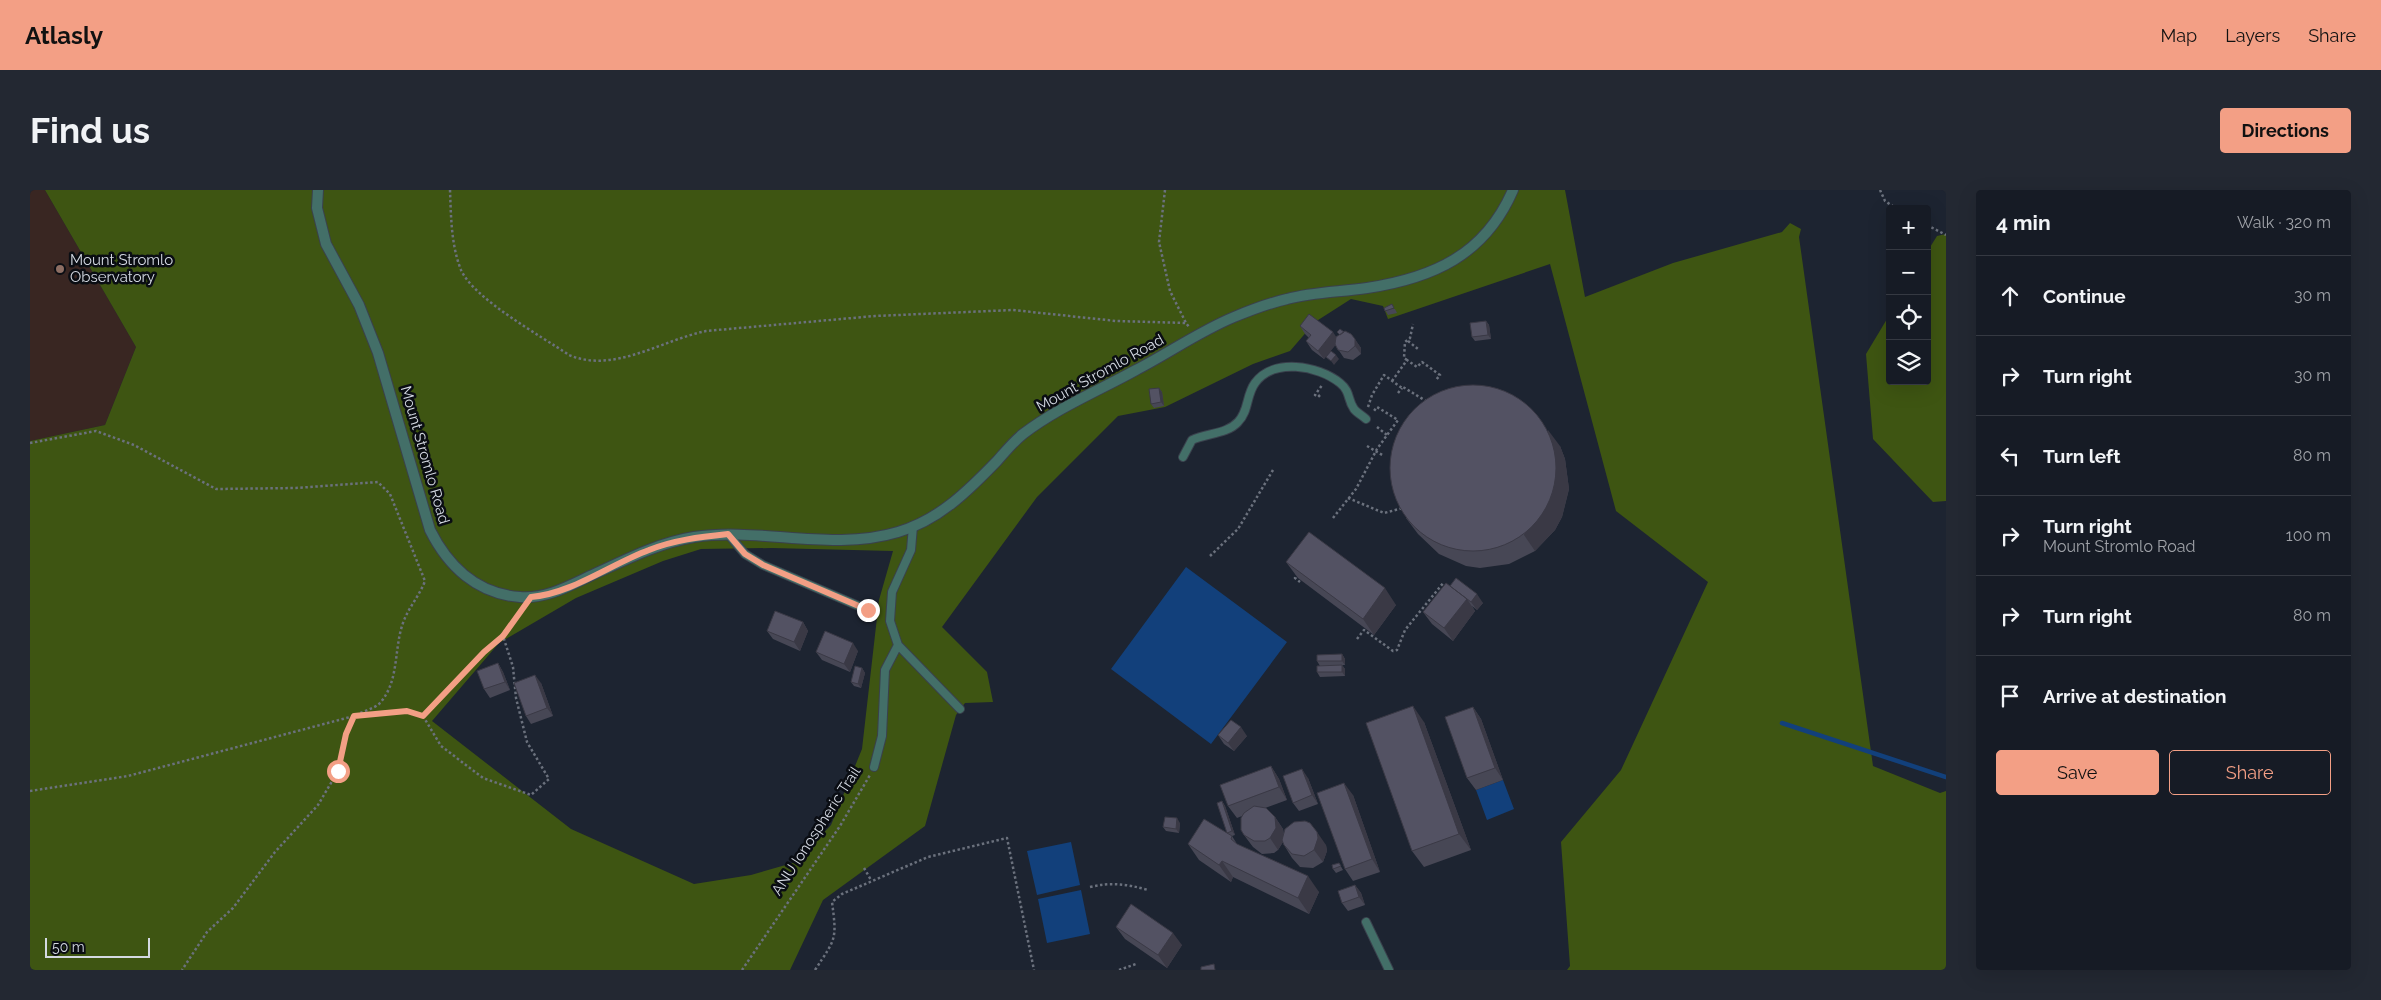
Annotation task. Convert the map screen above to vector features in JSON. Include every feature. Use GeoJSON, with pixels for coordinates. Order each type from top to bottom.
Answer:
{"type":"FeatureCollection","features":[{"type":"Feature","properties":{"kind":"street","name":"Mount Stromlo Road"},"geometry":{"type":"LineString","coordinates":[[318,190],[317,208],[326,244],[359,305],[378,353],[394,401],[423,514],[438,547],[460,573],[476,584],[502,594],[531,597],[555,592],[648,550],[693,537],[728,534],[840,539],[869,538],[897,532],[913,526],[949,507],[970,489],[1021,436],[1052,414],[1233,317],[1288,299],[1393,284],[1419,278],[1444,267],[1466,253],[1480,240],[1496,220],[1514,190]]}},
{"type":"Feature","properties":{"kind":"lane"},"geometry":{"type":"LineString","coordinates":[[1183,456],[1192,440],[1224,430],[1238,423],[1243,416],[1255,384],[1262,376],[1280,368],[1308,369],[1338,381],[1348,390],[1354,408],[1366,419]]}},
{"type":"Feature","properties":{"kind":"lane"},"geometry":{"type":"LineString","coordinates":[[913,526],[911,550],[892,592],[890,621],[898,645],[960,709]]}},
{"type":"Feature","properties":{"kind":"lane"},"geometry":{"type":"LineString","coordinates":[[728,534],[745,554],[763,565],[868,610]]}},
{"type":"Feature","properties":{"kind":"lane","name":"ANU Ionospheric Trail"},"geometry":{"type":"LineString","coordinates":[[874,767],[882,736],[885,670],[898,645]]}},
{"type":"Feature","properties":{"kind":"lane"},"geometry":{"type":"LineString","coordinates":[[1366,922],[1389,970]]}},
{"type":"Feature","properties":{"kind":"path"},"geometry":{"type":"LineString","coordinates":[[450,190],[454,245],[465,277],[497,306],[569,355],[581,360],[603,361],[633,354],[706,330],[875,316],[1012,310],[1116,321],[1186,323]]}},
{"type":"Feature","properties":{"kind":"path"},"geometry":{"type":"LineString","coordinates":[[1164,190],[1159,242],[1170,291],[1195,338]]}},
{"type":"Feature","properties":{"kind":"path"},"geometry":{"type":"LineString","coordinates":[[1880,190],[1885,201],[1891,205]]}},
{"type":"Feature","properties":{"kind":"path"},"geometry":{"type":"LineString","coordinates":[[1931,227],[1946,235]]}},
{"type":"Feature","properties":{"kind":"path"},"geometry":{"type":"LineString","coordinates":[[1413,324],[1408,341],[1405,342],[1404,358],[1418,367],[1422,362],[1429,366],[1440,375],[1436,380]]}},
{"type":"Feature","properties":{"kind":"path"},"geometry":{"type":"LineString","coordinates":[[1408,341],[1418,349]]}},
{"type":"Feature","properties":{"kind":"path"},"geometry":{"type":"LineString","coordinates":[[1392,381],[1407,360]]}},
{"type":"Feature","properties":{"kind":"path"},"geometry":{"type":"LineString","coordinates":[[1372,395],[1384,375],[1402,388],[1430,403]]}},
{"type":"Feature","properties":{"kind":"path"},"geometry":{"type":"LineString","coordinates":[[1320,395],[1318,397],[1315,395],[1323,384]]}},
{"type":"Feature","properties":{"kind":"path"},"geometry":{"type":"LineString","coordinates":[[1398,393],[1402,388]]}},
{"type":"Feature","properties":{"kind":"path"},"geometry":{"type":"LineString","coordinates":[[1333,518],[1356,489],[1375,452],[1398,420],[1377,407],[1366,419]]}},
{"type":"Feature","properties":{"kind":"path"},"geometry":{"type":"LineString","coordinates":[[1395,424],[1401,429]]}},
{"type":"Feature","properties":{"kind":"path"},"geometry":{"type":"LineString","coordinates":[[1377,427],[1387,435]]}},
{"type":"Feature","properties":{"kind":"path"},"geometry":{"type":"LineString","coordinates":[[30,443],[96,431],[134,446],[216,489],[296,488],[378,482],[390,494],[426,581],[412,602],[402,626],[396,669],[382,700],[378,705],[354,716],[346,734],[338,771],[318,805],[275,852],[233,908],[207,932],[182,970]]}},
{"type":"Feature","properties":{"kind":"path"},"geometry":{"type":"LineString","coordinates":[[1367,446],[1384,456]]}},
{"type":"Feature","properties":{"kind":"path"},"geometry":{"type":"LineString","coordinates":[[1210,556],[1238,529],[1273,470]]}},
{"type":"Feature","properties":{"kind":"path"},"geometry":{"type":"LineString","coordinates":[[1348,498],[1384,513],[1405,508]]}},
{"type":"Feature","properties":{"kind":"path"},"geometry":{"type":"LineString","coordinates":[[1300,567],[1295,578],[1300,582]]}},
{"type":"Feature","properties":{"kind":"path"},"geometry":{"type":"LineString","coordinates":[[1357,639],[1364,630],[1383,645],[1393,651],[1397,650],[1405,630],[1444,582]]}},
{"type":"Feature","properties":{"kind":"path"},"geometry":{"type":"LineString","coordinates":[[423,716],[484,652],[503,636],[531,597]]}},
{"type":"Feature","properties":{"kind":"path"},"geometry":{"type":"LineString","coordinates":[[30,791],[128,776],[354,716],[407,711],[423,716],[440,746],[484,778],[531,795],[549,779],[527,742],[516,698],[513,667],[503,636]]}},
{"type":"Feature","properties":{"kind":"path","name":"ANU Ionospheric Trail"},"geometry":{"type":"LineString","coordinates":[[742,970],[840,826],[874,767]]}},
{"type":"Feature","properties":{"kind":"path"},"geometry":{"type":"LineString","coordinates":[[815,970],[833,942],[836,932],[832,902],[842,894],[928,857],[1007,838],[1034,970]]}},
{"type":"Feature","properties":{"kind":"path"},"geometry":{"type":"LineString","coordinates":[[864,868],[871,880]]}},
{"type":"Feature","properties":{"kind":"path"},"geometry":{"type":"LineString","coordinates":[[1090,887],[1105,884],[1128,884],[1148,890]]}},
{"type":"Feature","properties":{"kind":"path"},"geometry":{"type":"LineString","coordinates":[[1119,970],[1136,964]]}},
{"type":"Feature","properties":{"kind":"shaded area","name":"Mount Stromlo Observatory"},"geometry":{"type":"Polygon","coordinates":[[[30,190],[45,190],[136,347],[105,425],[30,441],[30,190]]]}},
{"type":"Feature","properties":{"kind":"green space"},"geometry":{"type":"Polygon","coordinates":[[[45,190],[1565,190],[1585,297],[1673,263],[1782,232],[1790,223],[1801,229],[1799,237],[1873,766],[1940,793],[1946,791],[1946,970],[1567,970],[1570,966],[1561,842],[1621,770],[1708,582],[1616,511],[1550,264],[1388,319],[1383,306],[1351,299],[1315,322],[1290,351],[1253,364],[1165,407],[1118,416],[1037,497],[942,627],[987,672],[993,702],[965,703],[956,715],[925,826],[823,900],[790,970],[30,970],[30,441],[105,425],[136,347],[45,190]],[[772,548],[701,549],[663,561],[576,598],[499,643],[432,721],[571,829],[694,884],[751,875],[796,862],[831,825],[862,749],[879,600],[893,551],[772,548]]]}},
{"type":"Feature","properties":{"kind":"green space"},"geometry":{"type":"Polygon","coordinates":[[[1946,234],[1946,501],[1933,502],[1873,439],[1866,354],[1886,321],[1886,385],[1931,385],[1931,246],[1937,236],[1946,234]]]}},
{"type":"Feature","properties":{"kind":"water"},"geometry":{"type":"Polygon","coordinates":[[[1186,567],[1287,642],[1211,744],[1111,669],[1186,567]]]}},
{"type":"Feature","properties":{"kind":"water"},"geometry":{"type":"Polygon","coordinates":[[[1503,780],[1514,809],[1487,820],[1476,790],[1503,780]]]}},
{"type":"Feature","properties":{"kind":"water"},"geometry":{"type":"Polygon","coordinates":[[[1071,842],[1080,885],[1037,895],[1027,851],[1071,842]]]}},
{"type":"Feature","properties":{"kind":"water"},"geometry":{"type":"Polygon","coordinates":[[[1081,890],[1090,934],[1047,943],[1038,899],[1081,890]]]}},
{"type":"Feature","properties":{"kind":"building"},"geometry":{"type":"Polygon","coordinates":[[[1392,304],[1394,308],[1385,311],[1384,308],[1392,304]]]}},
{"type":"Feature","properties":{"kind":"building"},"geometry":{"type":"Polygon","coordinates":[[[1309,314],[1333,332],[1318,351],[1306,341],[1311,335],[1300,326],[1309,314]]]}},
{"type":"Feature","properties":{"kind":"building"},"geometry":{"type":"Polygon","coordinates":[[[1486,321],[1488,335],[1472,337],[1470,323],[1486,321]]]}},
{"type":"Feature","properties":{"kind":"building"},"geometry":{"type":"Polygon","coordinates":[[[1340,329],[1344,332],[1340,335],[1337,332],[1340,329]]]}},
{"type":"Feature","properties":{"kind":"building"},"geometry":{"type":"Polygon","coordinates":[[[1345,331],[1355,339],[1355,346],[1348,352],[1338,350],[1335,344],[1336,337],[1345,331]]]}},
{"type":"Feature","properties":{"kind":"building"},"geometry":{"type":"Polygon","coordinates":[[[1331,351],[1336,355],[1331,361],[1326,357],[1331,351]]]}},
{"type":"Feature","properties":{"kind":"building"},"geometry":{"type":"Polygon","coordinates":[[[1481,385],[1505,391],[1532,409],[1550,436],[1555,452],[1555,484],[1550,500],[1532,527],[1519,537],[1497,548],[1465,551],[1441,545],[1420,532],[1409,521],[1393,492],[1390,460],[1396,436],[1409,415],[1420,404],[1449,388],[1481,385]]]}},
{"type":"Feature","properties":{"kind":"building"},"geometry":{"type":"Polygon","coordinates":[[[1159,388],[1161,402],[1151,404],[1149,389],[1159,388]]]}},
{"type":"Feature","properties":{"kind":"building"},"geometry":{"type":"Polygon","coordinates":[[[1309,532],[1385,588],[1363,619],[1286,562],[1309,532]]]}},
{"type":"Feature","properties":{"kind":"building"},"geometry":{"type":"Polygon","coordinates":[[[1456,578],[1477,594],[1471,602],[1450,586],[1456,578]]]}},
{"type":"Feature","properties":{"kind":"building"},"geometry":{"type":"Polygon","coordinates":[[[1446,583],[1467,599],[1444,628],[1423,612],[1446,583]]]}},
{"type":"Feature","properties":{"kind":"building"},"geometry":{"type":"Polygon","coordinates":[[[775,611],[803,622],[794,642],[767,631],[775,611]]]}},
{"type":"Feature","properties":{"kind":"building"},"geometry":{"type":"Polygon","coordinates":[[[825,631],[853,643],[844,664],[816,652],[825,631]]]}},
{"type":"Feature","properties":{"kind":"building"},"geometry":{"type":"Polygon","coordinates":[[[1342,654],[1342,661],[1317,661],[1317,655],[1342,654]]]}},
{"type":"Feature","properties":{"kind":"building"},"geometry":{"type":"Polygon","coordinates":[[[498,663],[505,682],[484,689],[477,671],[498,663]]]}},
{"type":"Feature","properties":{"kind":"building"},"geometry":{"type":"Polygon","coordinates":[[[1342,665],[1342,672],[1317,672],[1317,666],[1342,665]]]}},
{"type":"Feature","properties":{"kind":"building"},"geometry":{"type":"Polygon","coordinates":[[[855,666],[862,668],[858,684],[851,682],[855,666]]]}},
{"type":"Feature","properties":{"kind":"building"},"geometry":{"type":"Polygon","coordinates":[[[535,675],[547,708],[526,716],[514,683],[535,675]]]}},
{"type":"Feature","properties":{"kind":"building"},"geometry":{"type":"Polygon","coordinates":[[[1413,706],[1459,834],[1412,851],[1366,723],[1413,706]]]}},
{"type":"Feature","properties":{"kind":"building"},"geometry":{"type":"Polygon","coordinates":[[[1473,707],[1495,768],[1467,778],[1445,717],[1473,707]]]}},
{"type":"Feature","properties":{"kind":"building"},"geometry":{"type":"Polygon","coordinates":[[[1231,720],[1241,727],[1228,743],[1218,735],[1231,720]]]}},
{"type":"Feature","properties":{"kind":"building"},"geometry":{"type":"Polygon","coordinates":[[[1271,766],[1279,787],[1228,806],[1220,785],[1271,766]]]}},
{"type":"Feature","properties":{"kind":"building"},"geometry":{"type":"Polygon","coordinates":[[[1302,769],[1312,795],[1293,803],[1283,776],[1302,769]]]}},
{"type":"Feature","properties":{"kind":"building"},"geometry":{"type":"Polygon","coordinates":[[[1344,783],[1372,859],[1345,869],[1317,793],[1344,783]]]}},
{"type":"Feature","properties":{"kind":"building"},"geometry":{"type":"Polygon","coordinates":[[[1222,801],[1232,831],[1227,833],[1217,803],[1222,801]]]}},
{"type":"Feature","properties":{"kind":"building"},"geometry":{"type":"Polygon","coordinates":[[[1254,806],[1266,808],[1275,817],[1276,828],[1270,838],[1265,841],[1254,841],[1244,835],[1241,830],[1241,818],[1244,813],[1254,806]]]}},
{"type":"Feature","properties":{"kind":"building"},"geometry":{"type":"Polygon","coordinates":[[[1165,817],[1177,818],[1176,829],[1163,827],[1165,817]]]}},
{"type":"Feature","properties":{"kind":"building"},"geometry":{"type":"Polygon","coordinates":[[[1204,819],[1232,836],[1231,839],[1237,844],[1308,876],[1298,898],[1222,861],[1219,865],[1188,844],[1204,819]]]}},
{"type":"Feature","properties":{"kind":"building"},"geometry":{"type":"Polygon","coordinates":[[[1305,821],[1310,823],[1317,832],[1318,838],[1314,850],[1304,856],[1292,854],[1282,840],[1285,829],[1294,822],[1305,821]]]}},
{"type":"Feature","properties":{"kind":"building"},"geometry":{"type":"Polygon","coordinates":[[[1339,863],[1341,866],[1333,869],[1332,865],[1339,863]]]}},
{"type":"Feature","properties":{"kind":"building"},"geometry":{"type":"Polygon","coordinates":[[[1355,885],[1359,897],[1342,903],[1338,891],[1355,885]]]}},
{"type":"Feature","properties":{"kind":"building"},"geometry":{"type":"Polygon","coordinates":[[[1131,904],[1173,933],[1158,955],[1116,927],[1131,904]]]}},
{"type":"Feature","properties":{"kind":"building"},"geometry":{"type":"Polygon","coordinates":[[[1214,964],[1215,970],[1201,970],[1201,967],[1214,964]]]}},
{"type":"Feature","properties":{"kind":"waterway"},"geometry":{"type":"LineString","coordinates":[[1782,723],[1946,777]]}},
{"type":"Feature","properties":{"kind":"place","name":"Mount Stromlo Observatory"},"geometry":{"type":"Point","coordinates":[60,269]}},
{"type":"Feature","properties":{"kind":"route"},"geometry":{"type":"LineString","coordinates":[[338,771],[346,734],[354,716],[407,711],[423,716],[464,672],[503,636],[531,597],[555,592],[571,586],[648,550],[668,543],[693,537],[728,534],[745,554],[763,565],[868,610]]}}]}
